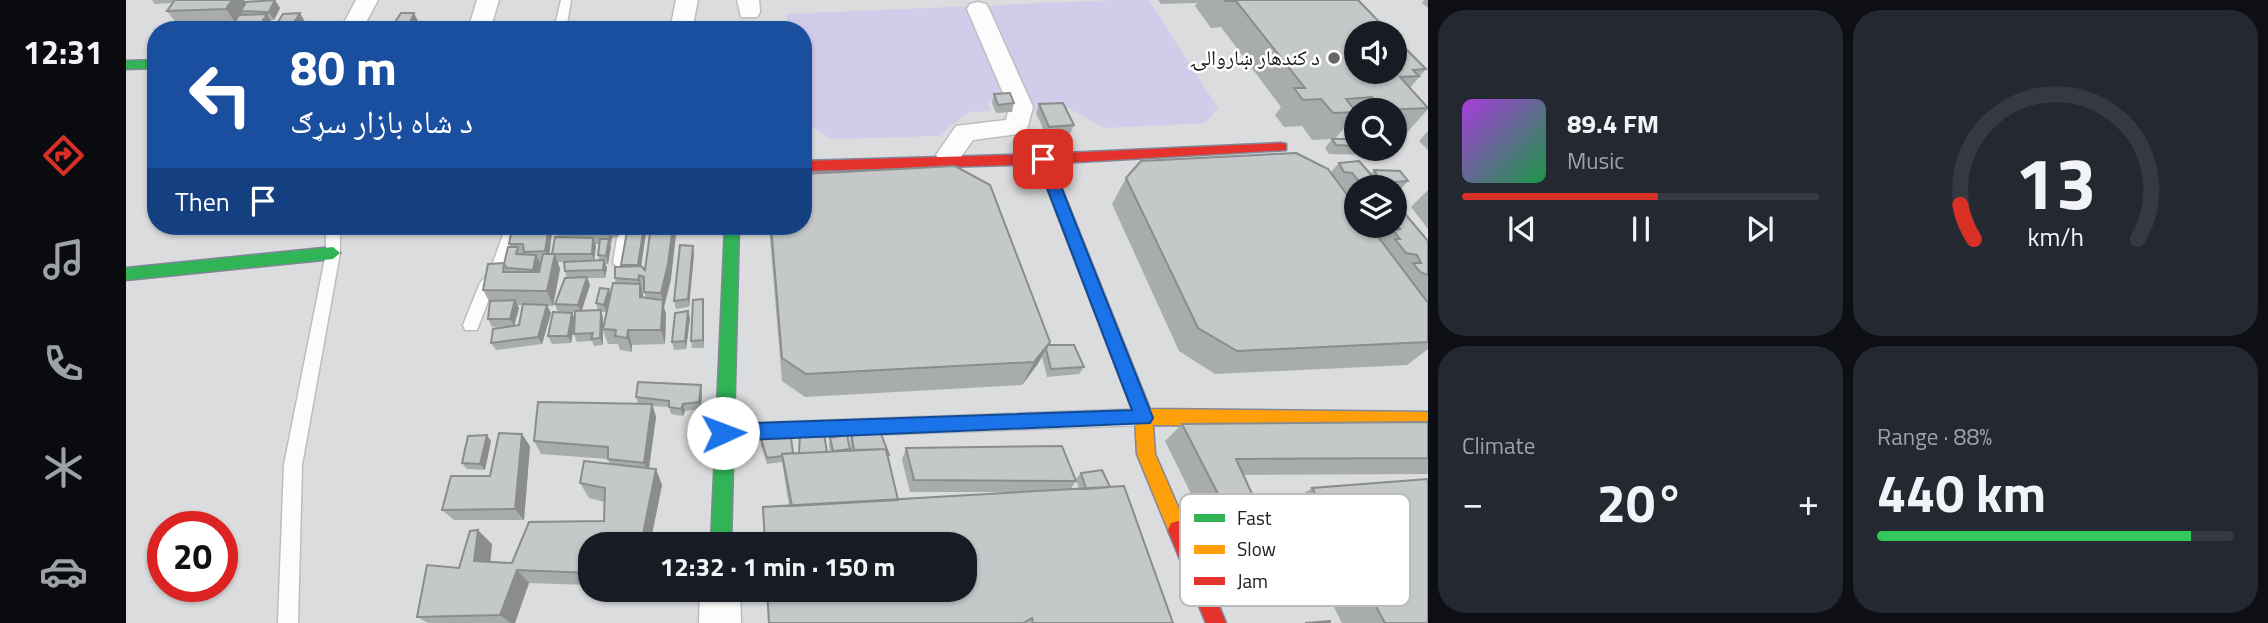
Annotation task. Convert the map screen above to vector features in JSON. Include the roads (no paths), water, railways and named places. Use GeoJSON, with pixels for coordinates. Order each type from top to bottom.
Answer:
{"type":"FeatureCollection","features":[{"type":"Feature","properties":{"kind":"street"},"geometry":{"type":"LineString","coordinates":[[356,21],[367,0]]}},
{"type":"Feature","properties":{"kind":"street"},"geometry":{"type":"LineString","coordinates":[[482,21],[488,0]]}},
{"type":"Feature","properties":{"kind":"street"},"geometry":{"type":"LineString","coordinates":[[683,21],[687,0]]}},
{"type":"Feature","properties":{"kind":"street"},"geometry":{"type":"LineString","coordinates":[[949,155],[965,132],[1017,127],[1021,107],[978,9]]}},
{"type":"Feature","properties":{"kind":"street"},"geometry":{"type":"LineString","coordinates":[[126,65],[147,64]]}},
{"type":"Feature","properties":{"kind":"street"},"geometry":{"type":"LineString","coordinates":[[812,166],[1043,159],[1282,147]]}},
{"type":"Feature","properties":{"kind":"street"},"geometry":{"type":"LineString","coordinates":[[1043,159],[1144,418],[1146,454],[1180,536]]}},
{"type":"Feature","properties":{"kind":"street"},"geometry":{"type":"LineString","coordinates":[[721,532],[732,235]]}},
{"type":"Feature","properties":{"kind":"street"},"geometry":{"type":"LineString","coordinates":[[126,274],[333,253]]}},
{"type":"Feature","properties":{"kind":"street"},"geometry":{"type":"LineString","coordinates":[[1144,418],[1428,420]]}},
{"type":"Feature","properties":{"kind":"street"},"geometry":{"type":"LineString","coordinates":[[719,623],[720,602]]}},
{"type":"Feature","properties":{"kind":"street"},"geometry":{"type":"LineString","coordinates":[[1209,606],[1216,623]]}},
{"type":"Feature","properties":{"kind":"lane"},"geometry":{"type":"LineString","coordinates":[[562,21],[566,0]]}},
{"type":"Feature","properties":{"kind":"lane"},"geometry":{"type":"LineString","coordinates":[[288,623],[293,465],[333,253],[333,235]]}},
{"type":"Feature","properties":{"kind":"lane"},"geometry":{"type":"LineString","coordinates":[[471,325],[488,283],[497,274],[510,235]]}},
{"type":"Feature","properties":{"kind":"lane"},"geometry":{"type":"LineString","coordinates":[[620,263],[625,235]]}},
{"type":"Feature","properties":{"kind":"lane"},"geometry":{"type":"LineString","coordinates":[[723,433],[1144,418]]}},
{"type":"Feature","properties":{"kind":"place","name":"د کندهار ښاروالۍ"},"geometry":{"type":"Point","coordinates":[1334,58]}}]}
